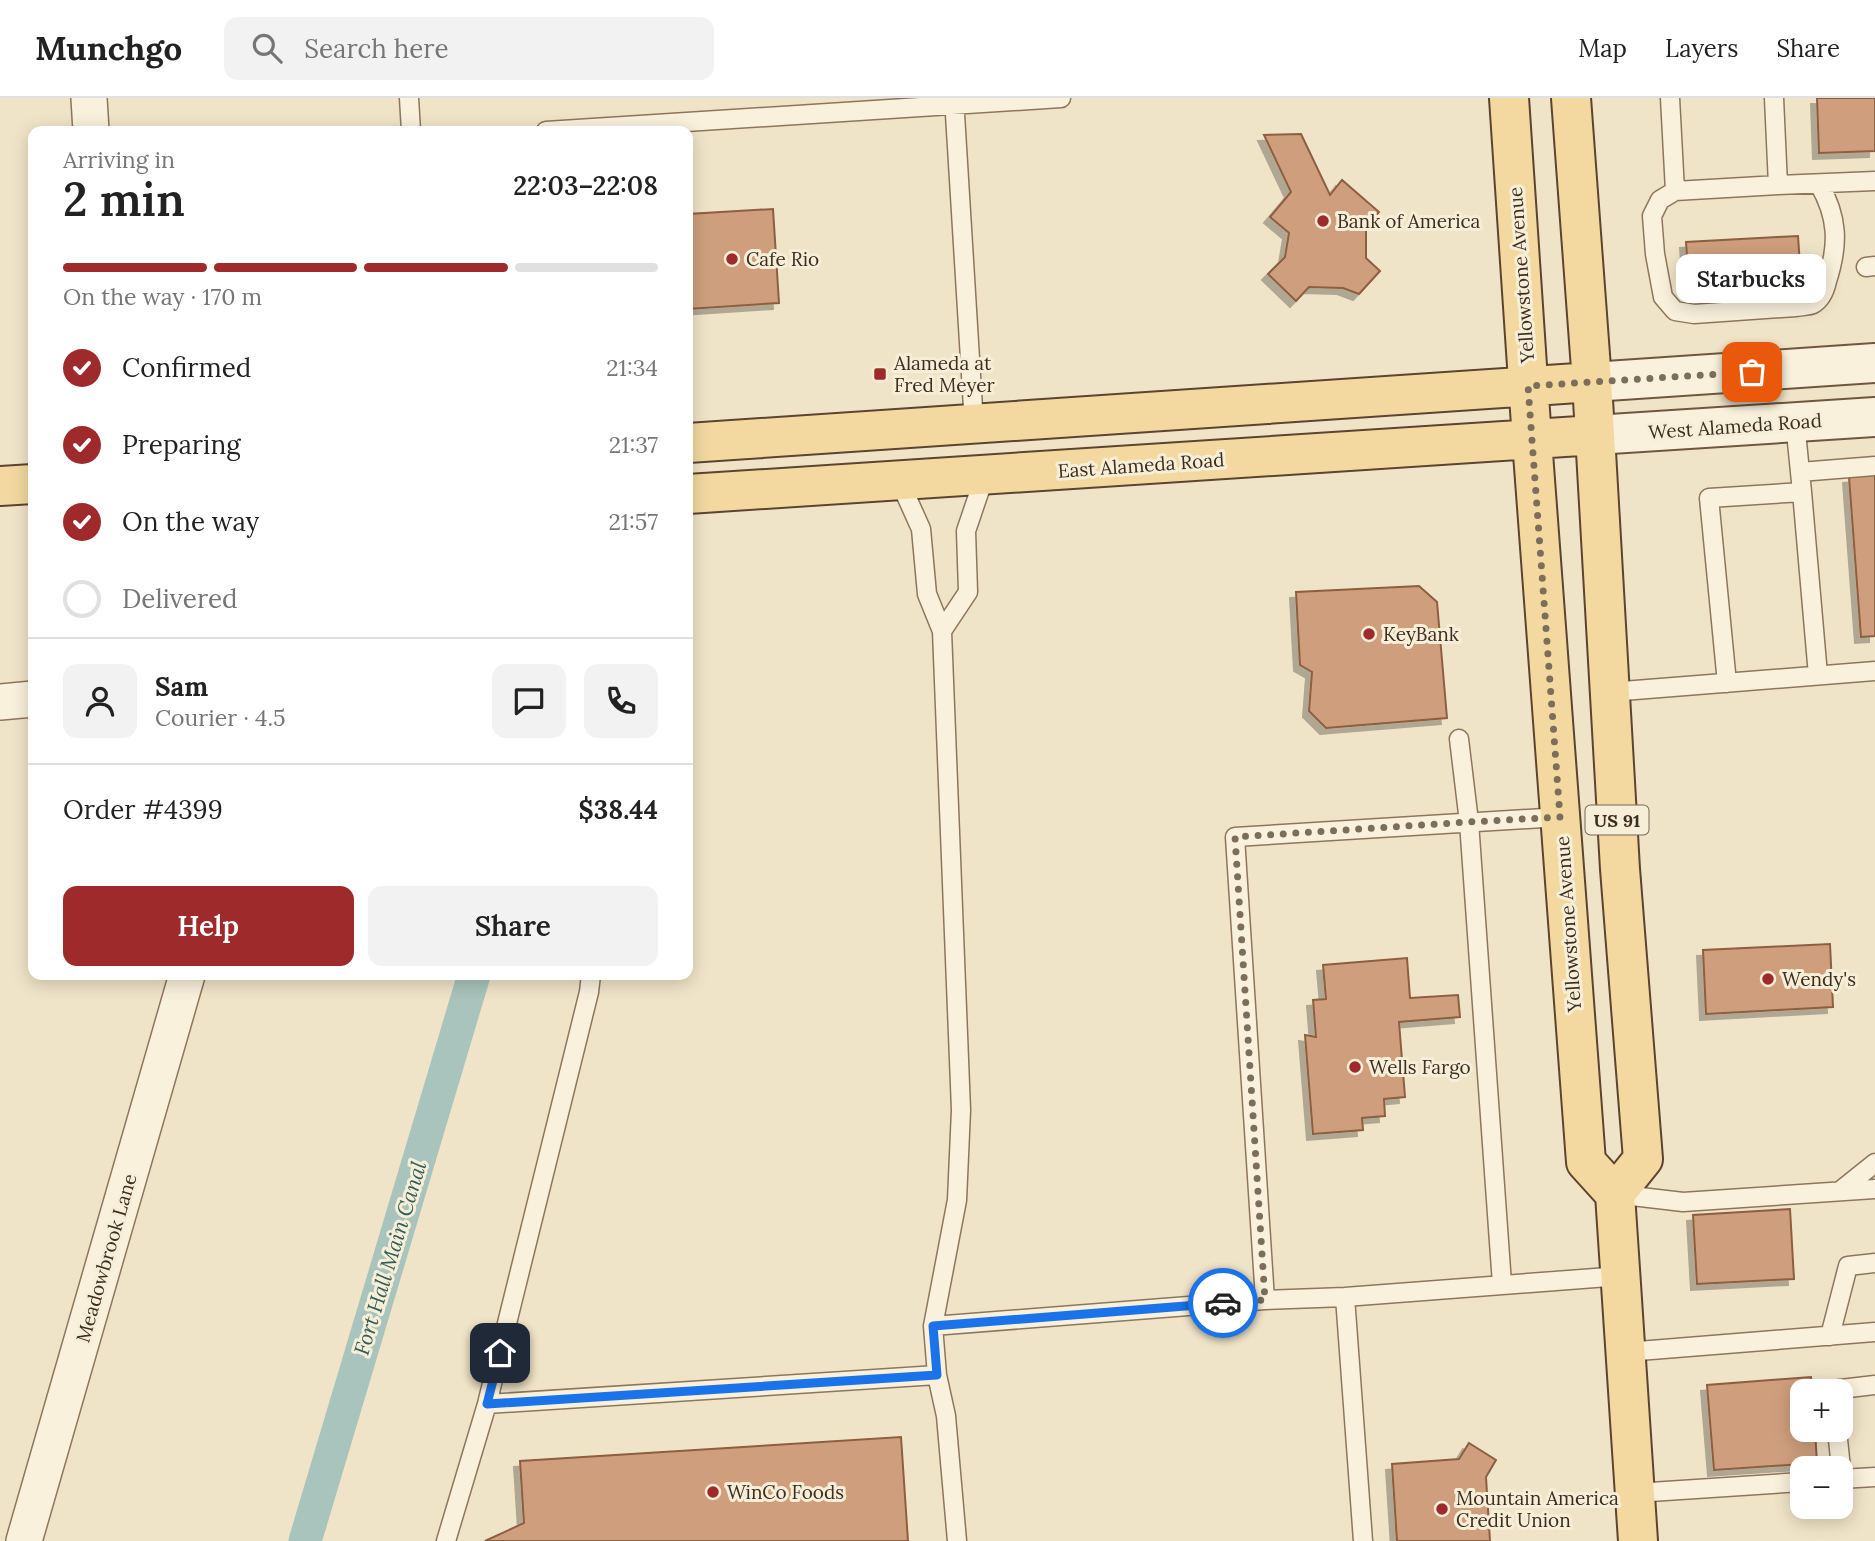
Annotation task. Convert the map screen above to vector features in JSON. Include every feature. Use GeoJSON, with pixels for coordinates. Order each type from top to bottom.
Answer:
{"type":"FeatureCollection","features":[{"type":"Feature","properties":{"kind":"main road","name":"Yellowstone Avenue"},"geometry":{"type":"LineString","coordinates":[[1509,98],[1586,1162],[1615,1194]]}},
{"type":"Feature","properties":{"kind":"main road"},"geometry":{"type":"LineString","coordinates":[[1571,98],[1595,435]]}},
{"type":"Feature","properties":{"kind":"main road"},"geometry":{"type":"LineString","coordinates":[[693,443],[1875,363]]}},
{"type":"Feature","properties":{"kind":"main road","name":"West Alameda Road"},"geometry":{"type":"LineString","coordinates":[[1595,435],[1875,417]]}},
{"type":"Feature","properties":{"kind":"main road","name":"East Alameda Road"},"geometry":{"type":"LineString","coordinates":[[693,494],[1595,435]]}},
{"type":"Feature","properties":{"kind":"main road","name":"US 91"},"geometry":{"type":"LineString","coordinates":[[1595,435],[1620,869],[1643,1159],[1615,1194]]}},
{"type":"Feature","properties":{"kind":"main road"},"geometry":{"type":"LineString","coordinates":[[0,486],[28,484]]}},
{"type":"Feature","properties":{"kind":"main road"},"geometry":{"type":"LineString","coordinates":[[1615,1194],[1638,1541]]}},
{"type":"Feature","properties":{"kind":"street"},"geometry":{"type":"LineString","coordinates":[[89,98],[91,126]]}},
{"type":"Feature","properties":{"kind":"street"},"geometry":{"type":"LineString","coordinates":[[0,702],[28,699]]}},
{"type":"Feature","properties":{"kind":"street","name":"Meadowbrook Lane"},"geometry":{"type":"LineString","coordinates":[[24,1541],[186,980]]}},
{"type":"Feature","properties":{"kind":"lane"},"geometry":{"type":"LineString","coordinates":[[409,98],[411,126]]}},
{"type":"Feature","properties":{"kind":"lane"},"geometry":{"type":"LineString","coordinates":[[632,126],[954,101],[1061,98]]}},
{"type":"Feature","properties":{"kind":"lane"},"geometry":{"type":"LineString","coordinates":[[1670,98],[1675,191]]}},
{"type":"Feature","properties":{"kind":"lane"},"geometry":{"type":"LineString","coordinates":[[1774,98],[1778,186]]}},
{"type":"Feature","properties":{"kind":"lane"},"geometry":{"type":"LineString","coordinates":[[954,101],[974,424]]}},
{"type":"Feature","properties":{"kind":"lane"},"geometry":{"type":"LineString","coordinates":[[1819,184],[1829,201],[1836,248],[1824,294],[1812,304],[1694,314],[1675,311],[1663,297],[1655,254],[1652,216],[1660,200],[1675,191],[1875,181]]}},
{"type":"Feature","properties":{"kind":"lane"},"geometry":{"type":"LineString","coordinates":[[1795,422],[1818,675]]}},
{"type":"Feature","properties":{"kind":"lane"},"geometry":{"type":"LineString","coordinates":[[1800,472],[1875,466]]}},
{"type":"Feature","properties":{"kind":"lane"},"geometry":{"type":"LineString","coordinates":[[942,631],[968,592],[966,531],[985,475]]}},
{"type":"Feature","properties":{"kind":"lane"},"geometry":{"type":"LineString","coordinates":[[899,480],[921,529],[927,594],[942,631],[961,1111],[957,1200],[933,1326],[937,1375],[946,1416],[957,1541]]}},
{"type":"Feature","properties":{"kind":"lane"},"geometry":{"type":"LineString","coordinates":[[1727,683],[1709,498],[1802,492]]}},
{"type":"Feature","properties":{"kind":"lane"},"geometry":{"type":"LineString","coordinates":[[1610,692],[1818,675],[1873,667]]}},
{"type":"Feature","properties":{"kind":"lane"},"geometry":{"type":"LineString","coordinates":[[1459,738],[1469,822],[1502,1284]]}},
{"type":"Feature","properties":{"kind":"lane"},"geometry":{"type":"LineString","coordinates":[[1265,1300],[1235,837],[1560,817]]}},
{"type":"Feature","properties":{"kind":"lane"},"geometry":{"type":"LineString","coordinates":[[446,1541],[487,1404],[590,980]]}},
{"type":"Feature","properties":{"kind":"lane"},"geometry":{"type":"LineString","coordinates":[[1840,1191],[1875,1163]]}},
{"type":"Feature","properties":{"kind":"lane"},"geometry":{"type":"LineString","coordinates":[[1615,1194],[1684,1202],[1875,1188]]}},
{"type":"Feature","properties":{"kind":"lane"},"geometry":{"type":"LineString","coordinates":[[1830,1336],[1848,1266],[1875,1263]]}},
{"type":"Feature","properties":{"kind":"lane"},"geometry":{"type":"LineString","coordinates":[[933,1326],[1621,1276]]}},
{"type":"Feature","properties":{"kind":"lane"},"geometry":{"type":"LineString","coordinates":[[1345,1297],[1363,1541]]}},
{"type":"Feature","properties":{"kind":"lane"},"geometry":{"type":"LineString","coordinates":[[1626,1352],[1875,1332]]}},
{"type":"Feature","properties":{"kind":"lane"},"geometry":{"type":"LineString","coordinates":[[487,1404],[937,1375]]}},
{"type":"Feature","properties":{"kind":"lane"},"geometry":{"type":"LineString","coordinates":[[1853,1388],[1875,1385]]}},
{"type":"Feature","properties":{"kind":"lane"},"geometry":{"type":"LineString","coordinates":[[1853,1475],[1875,1477]]}},
{"type":"Feature","properties":{"kind":"lane"},"geometry":{"type":"LineString","coordinates":[[1635,1493],[1790,1483]]}},
{"type":"Feature","properties":{"kind":"building"},"geometry":{"type":"Polygon","coordinates":[[[1817,98],[1875,98],[1875,151],[1819,153],[1817,98]]]}},
{"type":"Feature","properties":{"kind":"building","name":"Bank of America"},"geometry":{"type":"Polygon","coordinates":[[[1301,134],[1330,195],[1342,180],[1379,212],[1366,226],[1366,258],[1380,271],[1359,294],[1343,288],[1309,287],[1296,301],[1268,274],[1285,257],[1289,233],[1270,217],[1291,192],[1264,135],[1301,134]]]}},
{"type":"Feature","properties":{"kind":"building","name":"Cafe Rio"},"geometry":{"type":"Polygon","coordinates":[[[773,209],[779,303],[693,309],[693,214],[773,209]]]}},
{"type":"Feature","properties":{"kind":"building"},"geometry":{"type":"Polygon","coordinates":[[[1798,236],[1801,280],[1689,286],[1686,242],[1798,236]]]}},
{"type":"Feature","properties":{"kind":"building"},"geometry":{"type":"Polygon","coordinates":[[[1875,475],[1875,636],[1861,637],[1849,477],[1875,475]]]}},
{"type":"Feature","properties":{"kind":"building","name":"KeyBank"},"geometry":{"type":"Polygon","coordinates":[[[1419,586],[1437,602],[1447,718],[1326,728],[1309,711],[1312,672],[1300,665],[1296,592],[1419,586]]]}},
{"type":"Feature","properties":{"kind":"building","name":"Wendy's"},"geometry":{"type":"Polygon","coordinates":[[[1830,944],[1833,1007],[1706,1014],[1703,950],[1830,944]]]}},
{"type":"Feature","properties":{"kind":"building","name":"Wells Fargo"},"geometry":{"type":"Polygon","coordinates":[[[1407,958],[1410,998],[1458,995],[1460,1017],[1399,1022],[1405,1097],[1384,1099],[1385,1116],[1362,1118],[1363,1130],[1313,1134],[1305,1035],[1316,1037],[1313,1000],[1326,999],[1323,965],[1407,958]]]}},
{"type":"Feature","properties":{"kind":"building"},"geometry":{"type":"Polygon","coordinates":[[[1790,1209],[1794,1279],[1697,1284],[1693,1215],[1790,1209]]]}},
{"type":"Feature","properties":{"kind":"building"},"geometry":{"type":"Polygon","coordinates":[[[1811,1377],[1790,1379],[1790,1442],[1816,1442],[1817,1456],[1790,1456],[1790,1465],[1714,1470],[1707,1385],[1811,1377]]]}},
{"type":"Feature","properties":{"kind":"building","name":"WinCo Foods"},"geometry":{"type":"Polygon","coordinates":[[[901,1437],[908,1541],[485,1541],[524,1523],[520,1461],[901,1437]]]}},
{"type":"Feature","properties":{"kind":"building","name":"Mountain America Credit Union"},"geometry":{"type":"Polygon","coordinates":[[[1469,1443],[1496,1460],[1486,1477],[1490,1541],[1397,1541],[1392,1464],[1459,1459],[1469,1443]]]}},
{"type":"Feature","properties":{"kind":"waterway","name":"Fort Hall Main Canal"},"geometry":{"type":"LineString","coordinates":[[305,1541],[473,980]]}},
{"type":"Feature","properties":{"kind":"way so far"},"geometry":{"type":"LineString","coordinates":[[1223,1303],[1265,1300],[1235,837],[1560,817],[1528,386],[1752,372]]}},
{"type":"Feature","properties":{"kind":"place","name":"Bank of America"},"geometry":{"type":"Point","coordinates":[1323,221]}},
{"type":"Feature","properties":{"kind":"place","name":"Cafe Rio"},"geometry":{"type":"Point","coordinates":[732,259]}},
{"type":"Feature","properties":{"kind":"place","name":"Starbucks"},"geometry":{"type":"Point","coordinates":[1752,372]}},
{"type":"Feature","properties":{"kind":"place","name":"Alameda at Fred Meyer"},"geometry":{"type":"Point","coordinates":[880,374]}},
{"type":"Feature","properties":{"kind":"place","name":"KeyBank"},"geometry":{"type":"Point","coordinates":[1369,634]}},
{"type":"Feature","properties":{"kind":"place","name":"Wendy's"},"geometry":{"type":"Point","coordinates":[1768,979]}},
{"type":"Feature","properties":{"kind":"place","name":"Wells Fargo"},"geometry":{"type":"Point","coordinates":[1355,1067]}},
{"type":"Feature","properties":{"kind":"place","name":"WinCo Foods"},"geometry":{"type":"Point","coordinates":[713,1492]}},
{"type":"Feature","properties":{"kind":"place","name":"Mountain America Credit Union"},"geometry":{"type":"Point","coordinates":[1442,1509]}},
{"type":"Feature","properties":{"kind":"route"},"geometry":{"type":"LineString","coordinates":[[500,1353],[487,1404],[937,1375],[933,1326],[1223,1303]]}}]}
